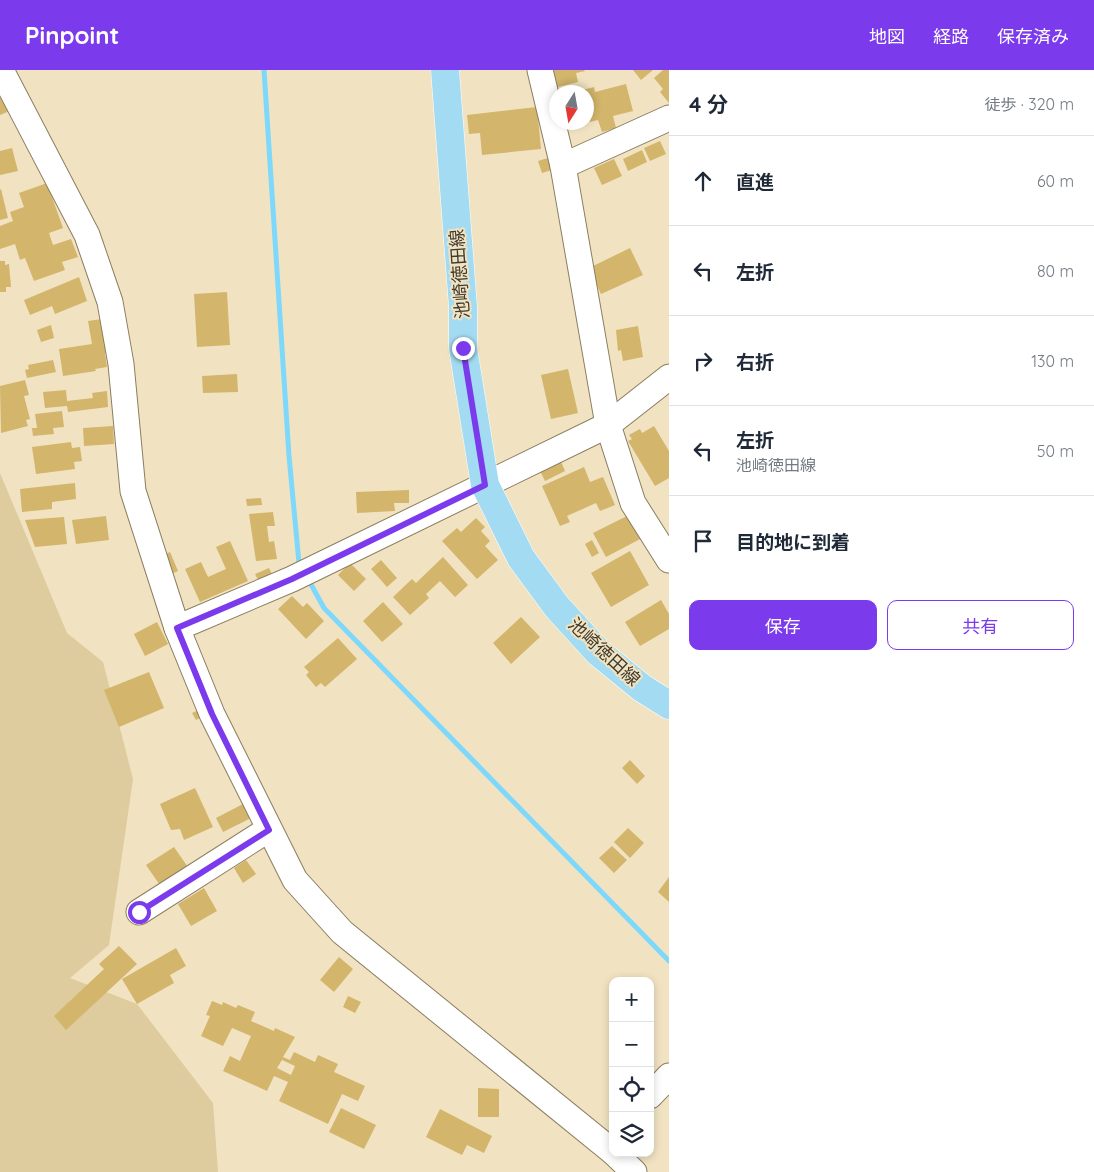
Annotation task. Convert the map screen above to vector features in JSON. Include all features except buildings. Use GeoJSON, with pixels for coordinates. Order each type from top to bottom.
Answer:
{"type":"FeatureCollection","features":[{"type":"Feature","properties":{"kind":"main road","name":"池崎徳田線"},"geometry":{"type":"LineString","coordinates":[[445,70],[462,297],[463,348],[485,485],[522,558],[572,625],[620,672],[669,704]]}},
{"type":"Feature","properties":{"kind":"street"},"geometry":{"type":"LineString","coordinates":[[2,70],[87,235],[110,302],[121,364],[133,491],[177,628],[212,714],[295,880],[342,932],[609,1144]]}},
{"type":"Feature","properties":{"kind":"street"},"geometry":{"type":"LineString","coordinates":[[540,70],[562,166],[608,425],[633,503],[669,560]]}},
{"type":"Feature","properties":{"kind":"street"},"geometry":{"type":"LineString","coordinates":[[562,166],[669,118]]}},
{"type":"Feature","properties":{"kind":"street"},"geometry":{"type":"LineString","coordinates":[[177,628],[302,574],[608,425],[669,378]]}},
{"type":"Feature","properties":{"kind":"street"},"geometry":{"type":"LineString","coordinates":[[139,912],[269,830]]}},
{"type":"Feature","properties":{"kind":"street"},"geometry":{"type":"LineString","coordinates":[[654,1092],[669,1076]]}},
{"type":"Feature","properties":{"kind":"street"},"geometry":{"type":"LineString","coordinates":[[621,1157],[634,1172]]}},
{"type":"Feature","properties":{"kind":"shaded area"},"geometry":{"type":"Polygon","coordinates":[[[0,473],[67,633],[103,662],[133,779],[109,945],[70,978],[137,1004],[213,1103],[218,1172],[0,1172],[0,473]]]}},
{"type":"Feature","properties":{"kind":"waterway"},"geometry":{"type":"LineString","coordinates":[[264,70],[289,456],[301,568]]}},
{"type":"Feature","properties":{"kind":"waterway"},"geometry":{"type":"LineString","coordinates":[[308,579],[324,608],[669,961]]}},
{"type":"Feature","properties":{"kind":"route"},"geometry":{"type":"LineString","coordinates":[[139,912],[269,830],[212,714],[177,628],[292,579],[485,485],[463,348]]}}]}
